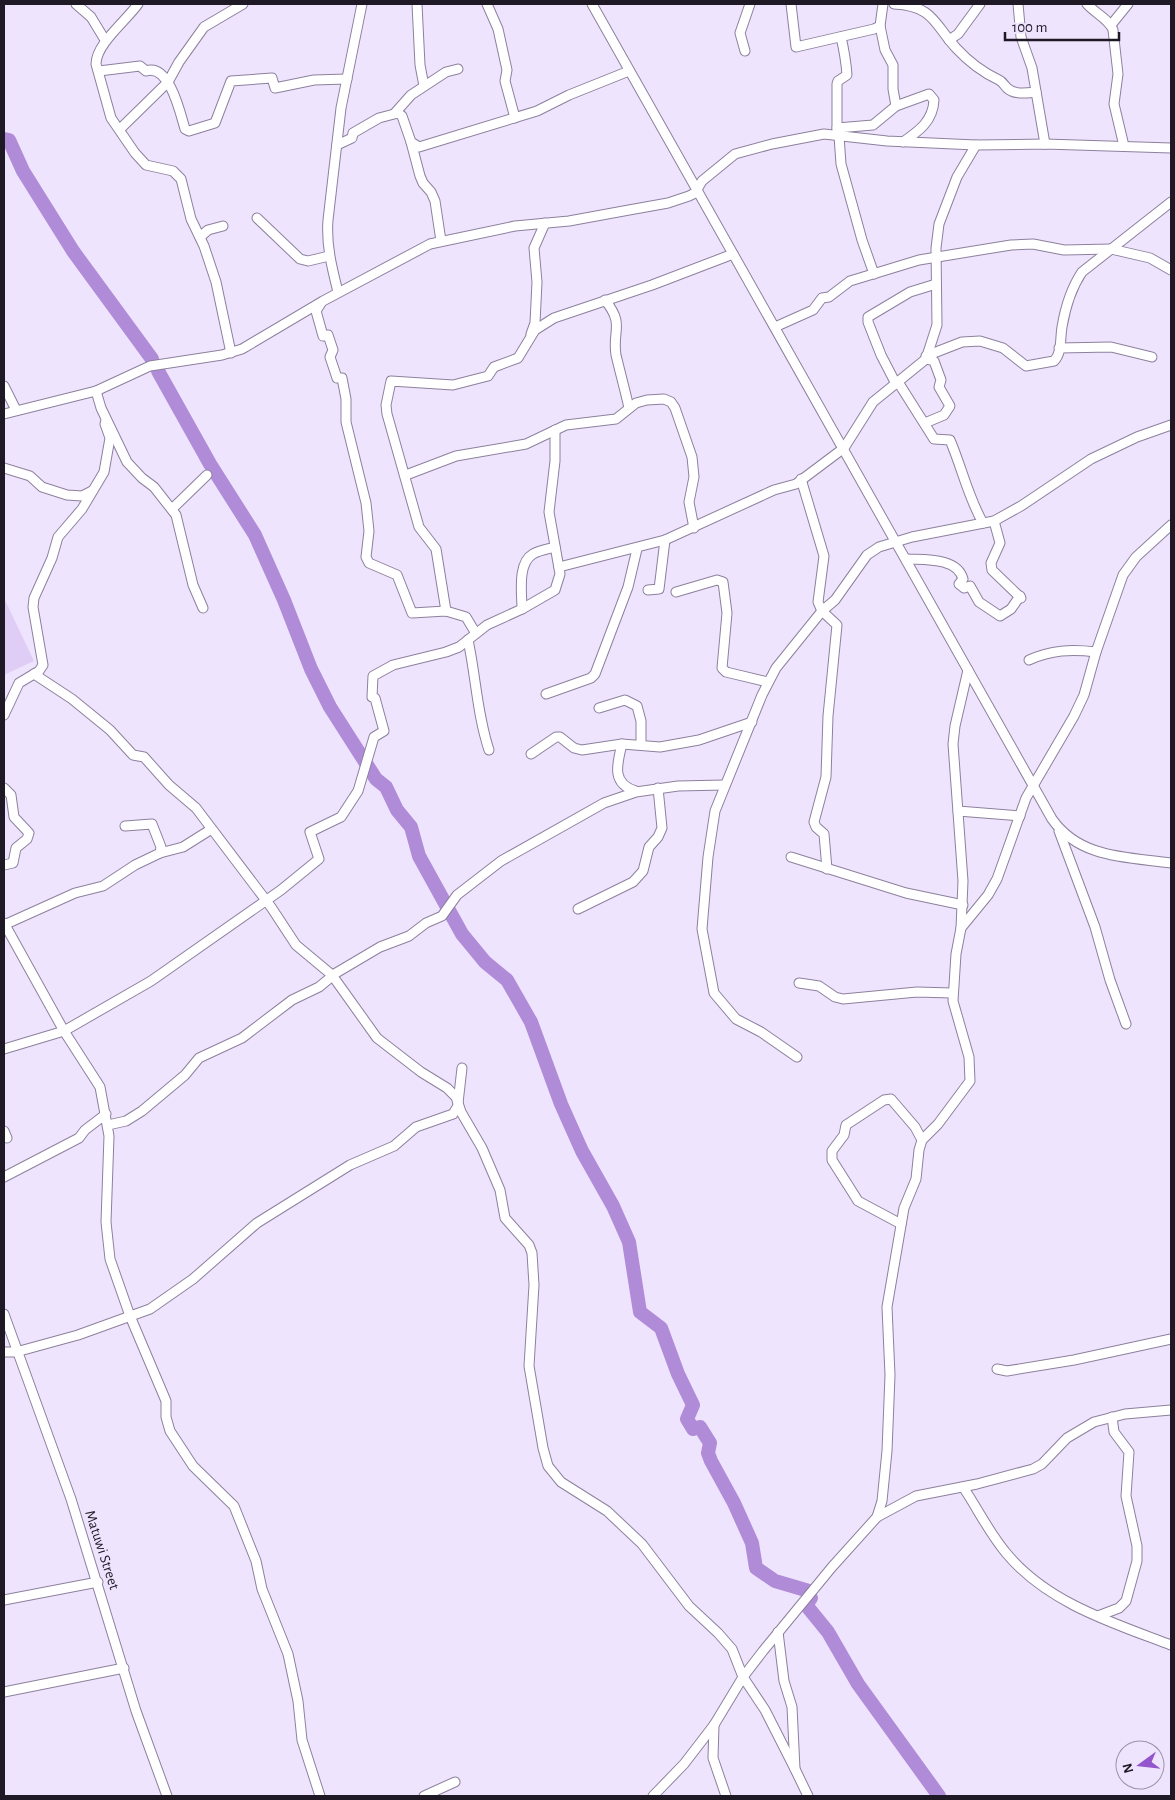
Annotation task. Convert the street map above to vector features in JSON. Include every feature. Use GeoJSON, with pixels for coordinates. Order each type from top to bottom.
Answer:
{"type":"FeatureCollection","features":[{"type":"Feature","properties":{"kind":"street"},"geometry":{"type":"LineString","coordinates":[[76,4],[91,17],[105,40]]}},
{"type":"Feature","properties":{"kind":"street"},"geometry":{"type":"LineString","coordinates":[[138,4],[105,40],[96,57],[111,118],[135,153],[146,165],[173,171],[180,179],[191,219],[200,237],[216,282],[231,353]]}},
{"type":"Feature","properties":{"kind":"street"},"geometry":{"type":"LineString","coordinates":[[120,129],[168,82],[179,62],[204,27],[242,4]]}},
{"type":"Feature","properties":{"kind":"street"},"geometry":{"type":"LineString","coordinates":[[338,292],[329,256],[328,220],[347,79],[362,4]]}},
{"type":"Feature","properties":{"kind":"street"},"geometry":{"type":"LineString","coordinates":[[417,4],[420,64],[424,86]]}},
{"type":"Feature","properties":{"kind":"street"},"geometry":{"type":"LineString","coordinates":[[488,4],[498,29],[507,70],[506,86],[515,118]]}},
{"type":"Feature","properties":{"kind":"street"},"geometry":{"type":"LineString","coordinates":[[592,4],[897,541],[1033,786],[1058,827],[1095,927],[1110,980],[1126,1024]]}},
{"type":"Feature","properties":{"kind":"street"},"geometry":{"type":"LineString","coordinates":[[745,51],[740,33],[750,4]]}},
{"type":"Feature","properties":{"kind":"street"},"geometry":{"type":"LineString","coordinates":[[791,4],[796,46],[880,26]]}},
{"type":"Feature","properties":{"kind":"street"},"geometry":{"type":"LineString","coordinates":[[883,4],[880,26],[885,50],[893,65],[893,95],[896,106]]}},
{"type":"Feature","properties":{"kind":"street"},"geometry":{"type":"LineString","coordinates":[[894,4],[907,4],[936,20],[957,50],[982,70],[1002,81],[1010,90],[1025,94],[1036,92]]}},
{"type":"Feature","properties":{"kind":"street"},"geometry":{"type":"LineString","coordinates":[[949,40],[958,34],[980,4]]}},
{"type":"Feature","properties":{"kind":"street"},"geometry":{"type":"LineString","coordinates":[[1018,4],[1021,37],[1029,58],[1045,144]]}},
{"type":"Feature","properties":{"kind":"street"},"geometry":{"type":"LineString","coordinates":[[1087,4],[1095,13],[1111,25],[1118,58],[1114,104],[1124,146]]}},
{"type":"Feature","properties":{"kind":"street"},"geometry":{"type":"LineString","coordinates":[[1111,25],[1127,4]]}},
{"type":"Feature","properties":{"kind":"street"},"geometry":{"type":"LineString","coordinates":[[842,36],[846,54],[844,61],[847,75],[838,81],[837,84],[841,164],[862,240],[874,274]]}},
{"type":"Feature","properties":{"kind":"street"},"geometry":{"type":"LineString","coordinates":[[99,71],[140,66],[146,71],[152,69],[157,71],[168,82],[185,129],[189,131],[215,124],[231,81],[272,78],[275,88],[314,80],[347,79]]}},
{"type":"Feature","properties":{"kind":"street"},"geometry":{"type":"LineString","coordinates":[[337,145],[352,138],[353,134],[375,120],[395,113],[411,95],[446,72],[458,69]]}},
{"type":"Feature","properties":{"kind":"street"},"geometry":{"type":"LineString","coordinates":[[411,142],[419,146],[537,111],[569,95],[629,71]]}},
{"type":"Feature","properties":{"kind":"street"},"geometry":{"type":"LineString","coordinates":[[4,414],[96,391],[150,366],[231,353],[253,344],[338,292],[414,252],[441,241],[515,226],[668,203],[693,195],[702,181],[727,160],[741,152],[873,125],[896,106],[925,94],[932,96],[934,100],[931,115],[921,130],[903,142]]}},
{"type":"Feature","properties":{"kind":"street"},"geometry":{"type":"LineString","coordinates":[[395,113],[402,116],[422,183],[431,192],[435,201],[441,241]]}},
{"type":"Feature","properties":{"kind":"street"},"geometry":{"type":"LineString","coordinates":[[838,133],[903,142],[1171,148]]}},
{"type":"Feature","properties":{"kind":"street"},"geometry":{"type":"LineString","coordinates":[[926,357],[937,326],[937,234],[941,218],[957,177],[976,145]]}},
{"type":"Feature","properties":{"kind":"street"},"geometry":{"type":"LineString","coordinates":[[559,567],[637,549],[666,540],[774,490],[796,484],[844,448],[873,402],[926,357],[962,342],[980,341],[1003,348],[1021,364],[1031,366],[1054,362],[1059,348],[1062,326],[1076,281],[1086,268],[1171,202]]}},
{"type":"Feature","properties":{"kind":"street"},"geometry":{"type":"LineString","coordinates":[[257,218],[300,259],[308,261],[329,256]]}},
{"type":"Feature","properties":{"kind":"street"},"geometry":{"type":"LineString","coordinates":[[446,611],[439,562],[431,541],[419,526],[406,475],[387,414],[386,405],[390,382],[394,380],[402,383],[453,385],[488,376],[494,367],[518,358],[531,335],[535,323],[537,282],[534,255],[545,223]]}},
{"type":"Feature","properties":{"kind":"street"},"geometry":{"type":"LineString","coordinates":[[200,237],[208,230],[224,226]]}},
{"type":"Feature","properties":{"kind":"street"},"geometry":{"type":"LineString","coordinates":[[775,327],[813,310],[822,298],[829,297],[850,280],[936,256],[1023,244],[1064,250],[1111,249],[1150,258],[1171,270]]}},
{"type":"Feature","properties":{"kind":"street"},"geometry":{"type":"LineString","coordinates":[[531,335],[546,323],[565,312],[605,300],[733,254]]}},
{"type":"Feature","properties":{"kind":"street"},"geometry":{"type":"LineString","coordinates":[[936,284],[910,292],[868,317],[868,322],[881,355],[934,439],[950,440],[963,472],[971,502],[983,523]]}},
{"type":"Feature","properties":{"kind":"street"},"geometry":{"type":"LineString","coordinates":[[621,294],[618,305],[616,353],[629,408]]}},
{"type":"Feature","properties":{"kind":"street"},"geometry":{"type":"LineString","coordinates":[[605,300],[611,308],[617,324]]}},
{"type":"Feature","properties":{"kind":"street"},"geometry":{"type":"LineString","coordinates":[[323,301],[316,311],[323,336],[328,335],[333,350],[330,357],[337,378],[342,378],[346,399],[346,422],[366,503],[369,531],[366,552],[369,563],[397,576],[412,612],[446,611],[466,617],[475,632]]}},
{"type":"Feature","properties":{"kind":"street"},"geometry":{"type":"LineString","coordinates":[[1059,348],[1111,347],[1152,357]]}},
{"type":"Feature","properties":{"kind":"street"},"geometry":{"type":"LineString","coordinates":[[925,423],[944,415],[950,406],[939,387],[941,380],[934,361],[926,357]]}},
{"type":"Feature","properties":{"kind":"street"},"geometry":{"type":"LineString","coordinates":[[4,386],[16,410]]}},
{"type":"Feature","properties":{"kind":"street"},"geometry":{"type":"LineString","coordinates":[[96,391],[106,420],[128,462],[172,509],[187,556],[193,585],[203,608]]}},
{"type":"Feature","properties":{"kind":"street"},"geometry":{"type":"LineString","coordinates":[[406,475],[456,456],[526,444],[555,430],[578,423],[616,419],[636,403],[656,398],[671,402],[675,408],[694,467],[689,502],[694,528]]}},
{"type":"Feature","properties":{"kind":"street"},"geometry":{"type":"LineString","coordinates":[[4,715],[15,688],[41,668],[43,661],[33,606],[34,598],[61,532],[78,514],[104,472],[110,438],[105,424],[106,420]]}},
{"type":"Feature","properties":{"kind":"street"},"geometry":{"type":"LineString","coordinates":[[797,1057],[761,1032],[736,1019],[712,990],[708,954],[702,929],[713,817],[724,784],[768,682],[776,668],[822,611],[835,600],[867,555],[879,546],[994,521],[1021,506],[1091,458],[1137,437],[1171,425]]}},
{"type":"Feature","properties":{"kind":"street"},"geometry":{"type":"LineString","coordinates":[[4,1049],[64,1031],[151,981],[266,900],[319,859],[310,832],[341,816],[358,791],[374,737],[384,731],[375,698],[372,697],[373,676],[405,661],[446,652],[468,640],[475,632],[555,590],[559,580],[559,567],[549,512],[555,461],[555,430]]}},
{"type":"Feature","properties":{"kind":"street"},"geometry":{"type":"LineString","coordinates":[[4,468],[30,476],[42,487],[67,495],[82,496],[95,489]]}},
{"type":"Feature","properties":{"kind":"street"},"geometry":{"type":"LineString","coordinates":[[172,509],[208,475]]}},
{"type":"Feature","properties":{"kind":"street"},"geometry":{"type":"LineString","coordinates":[[802,479],[824,556],[818,602],[822,611],[837,626],[838,630],[828,716],[826,777],[814,822],[816,827],[824,834],[827,869]]}},
{"type":"Feature","properties":{"kind":"street"},"geometry":{"type":"LineString","coordinates":[[907,559],[941,562],[948,565],[962,575],[963,579],[959,584],[964,588],[970,586],[979,602],[1000,616],[1011,609],[1020,597],[992,570],[991,563],[1000,543],[994,521]]}},
{"type":"Feature","properties":{"kind":"street"},"geometry":{"type":"LineString","coordinates":[[961,928],[988,895],[997,879],[1026,798],[1074,716],[1084,695],[1096,652],[1123,575],[1136,557],[1171,525]]}},
{"type":"Feature","properties":{"kind":"street"},"geometry":{"type":"LineString","coordinates":[[648,590],[659,589],[666,540]]}},
{"type":"Feature","properties":{"kind":"street"},"geometry":{"type":"LineString","coordinates":[[522,609],[522,573],[528,558],[532,554],[555,547]]}},
{"type":"Feature","properties":{"kind":"street"},"geometry":{"type":"LineString","coordinates":[[546,694],[591,678],[595,674],[628,588],[637,549]]}},
{"type":"Feature","properties":{"kind":"street"},"geometry":{"type":"LineString","coordinates":[[676,592],[717,580],[724,582],[727,607],[722,668],[726,672],[768,682]]}},
{"type":"Feature","properties":{"kind":"street"},"geometry":{"type":"LineString","coordinates":[[468,640],[474,667],[479,716],[489,750]]}},
{"type":"Feature","properties":{"kind":"street"},"geometry":{"type":"LineString","coordinates":[[1029,660],[1044,653],[1062,650],[1096,652]]}},
{"type":"Feature","properties":{"kind":"street"},"geometry":{"type":"LineString","coordinates":[[877,1518],[882,1501],[888,1442],[890,1375],[887,1307],[904,1208],[916,1179],[922,1140],[938,1124],[970,1081],[969,1057],[954,1010],[952,993],[963,905],[963,857],[953,744],[956,716],[968,670]]}},
{"type":"Feature","properties":{"kind":"street"},"geometry":{"type":"LineString","coordinates":[[34,674],[72,699],[110,730],[133,755],[144,758],[169,785],[199,812],[210,830],[266,900],[296,945],[332,975],[377,1038],[451,1091],[482,1148],[500,1190],[505,1218],[529,1245],[532,1252],[534,1285],[529,1366],[542,1448],[548,1466],[561,1482],[607,1511],[642,1544],[689,1606],[718,1632],[732,1648],[743,1677],[765,1710],[808,1796]]}},
{"type":"Feature","properties":{"kind":"street"},"geometry":{"type":"LineString","coordinates":[[599,708],[625,700],[638,706],[642,721],[642,745]]}},
{"type":"Feature","properties":{"kind":"street"},"geometry":{"type":"LineString","coordinates":[[531,754],[556,737],[560,737],[574,748],[582,750],[622,744],[660,747],[690,742],[752,722]]}},
{"type":"Feature","properties":{"kind":"street"},"geometry":{"type":"LineString","coordinates":[[622,744],[616,772],[623,785],[636,792]]}},
{"type":"Feature","properties":{"kind":"street"},"geometry":{"type":"LineString","coordinates":[[108,1125],[133,1116],[185,1075],[199,1058],[242,1038],[286,1005],[318,987],[332,975],[380,947],[409,936],[426,923],[442,916],[457,895],[501,861],[604,803],[636,792],[658,788],[724,784]]}},
{"type":"Feature","properties":{"kind":"street"},"geometry":{"type":"LineString","coordinates":[[4,788],[12,795],[15,819],[30,833],[27,839],[16,848],[13,863],[4,865]]}},
{"type":"Feature","properties":{"kind":"street"},"geometry":{"type":"LineString","coordinates":[[578,908],[633,882],[643,871],[649,847],[658,837],[662,828],[658,788]]}},
{"type":"Feature","properties":{"kind":"street"},"geometry":{"type":"LineString","coordinates":[[958,811],[1020,816]]}},
{"type":"Feature","properties":{"kind":"street"},"geometry":{"type":"LineString","coordinates":[[125,826],[152,824],[161,847],[160,853]]}},
{"type":"Feature","properties":{"kind":"street"},"geometry":{"type":"LineString","coordinates":[[1058,827],[1075,843],[1094,851],[1171,863]]}},
{"type":"Feature","properties":{"kind":"street"},"geometry":{"type":"LineString","coordinates":[[210,830],[183,847],[160,853],[135,865],[103,886],[75,893],[4,924],[64,1031],[100,1087],[108,1125],[109,1158],[106,1222],[108,1249],[130,1316],[166,1401],[166,1417],[170,1431],[193,1466],[234,1506],[256,1561],[262,1589],[288,1654],[298,1701],[302,1740],[320,1796]]}},
{"type":"Feature","properties":{"kind":"street"},"geometry":{"type":"LineString","coordinates":[[791,857],[906,894],[963,905]]}},
{"type":"Feature","properties":{"kind":"street"},"geometry":{"type":"LineString","coordinates":[[798,983],[819,986],[835,997],[843,999],[917,992],[952,993]]}},
{"type":"Feature","properties":{"kind":"street"},"geometry":{"type":"LineString","coordinates":[[4,1352],[16,1352],[94,1330],[150,1309],[193,1279],[257,1223],[350,1165],[394,1146],[416,1127],[453,1114],[458,1105],[462,1068]]}},
{"type":"Feature","properties":{"kind":"street"},"geometry":{"type":"LineString","coordinates":[[901,1224],[858,1201],[832,1160],[832,1151],[844,1135],[846,1125],[884,1100],[891,1099],[915,1127],[922,1140]]}},
{"type":"Feature","properties":{"kind":"street"},"geometry":{"type":"LineString","coordinates":[[4,1177],[80,1138],[85,1130],[106,1114]]}},
{"type":"Feature","properties":{"kind":"street","name":"Matuwi Street"},"geometry":{"type":"LineString","coordinates":[[4,1314],[16,1352],[68,1490],[148,1745],[167,1796]]}},
{"type":"Feature","properties":{"kind":"street"},"geometry":{"type":"LineString","coordinates":[[997,1369],[1007,1371],[1074,1360],[1171,1339]]}},
{"type":"Feature","properties":{"kind":"street"},"geometry":{"type":"LineString","coordinates":[[653,1796],[684,1764],[714,1725],[743,1677],[778,1632],[877,1518],[916,1496],[963,1487],[1033,1469],[1074,1432],[1094,1422],[1112,1417],[1171,1410]]}},
{"type":"Feature","properties":{"kind":"street"},"geometry":{"type":"LineString","coordinates":[[1098,1616],[1110,1613],[1126,1601],[1137,1561],[1137,1546],[1126,1496],[1129,1452],[1114,1432],[1112,1417]]}},
{"type":"Feature","properties":{"kind":"street"},"geometry":{"type":"LineString","coordinates":[[963,1487],[988,1529],[1024,1571],[1058,1597],[1098,1616],[1171,1645]]}},
{"type":"Feature","properties":{"kind":"street"},"geometry":{"type":"LineString","coordinates":[[4,1600],[98,1582]]}},
{"type":"Feature","properties":{"kind":"street"},"geometry":{"type":"LineString","coordinates":[[778,1632],[784,1681],[792,1707],[795,1769]]}},
{"type":"Feature","properties":{"kind":"street"},"geometry":{"type":"LineString","coordinates":[[4,1692],[124,1668]]}},
{"type":"Feature","properties":{"kind":"street"},"geometry":{"type":"LineString","coordinates":[[714,1725],[713,1758],[726,1796]]}},
{"type":"Feature","properties":{"kind":"street"},"geometry":{"type":"LineString","coordinates":[[424,1796],[455,1782]]}},
{"type":"Feature","properties":{"kind":"shaded area"},"geometry":{"type":"Polygon","coordinates":[[[4,598],[34,661],[4,675],[4,598]]]}},
{"type":"Feature","properties":{"kind":"waterway"},"geometry":{"type":"LineString","coordinates":[[4,139],[9,140],[23,171],[73,251],[152,359]]}},
{"type":"Feature","properties":{"kind":"waterway"},"geometry":{"type":"LineString","coordinates":[[158,371],[210,464],[255,535],[284,600],[311,669],[330,707],[376,779],[386,787],[397,810],[411,827],[419,856],[462,934],[485,962],[507,980],[531,1022],[561,1104],[582,1151],[613,1206],[629,1242],[640,1312],[661,1328],[678,1374],[693,1405],[687,1419],[693,1429],[700,1427],[710,1443],[708,1453],[752,1543],[756,1568],[775,1581],[809,1591]]}},
{"type":"Feature","properties":{"kind":"waterway"},"geometry":{"type":"LineString","coordinates":[[811,1598],[806,1605],[828,1632],[858,1684],[939,1796]]}}]}
